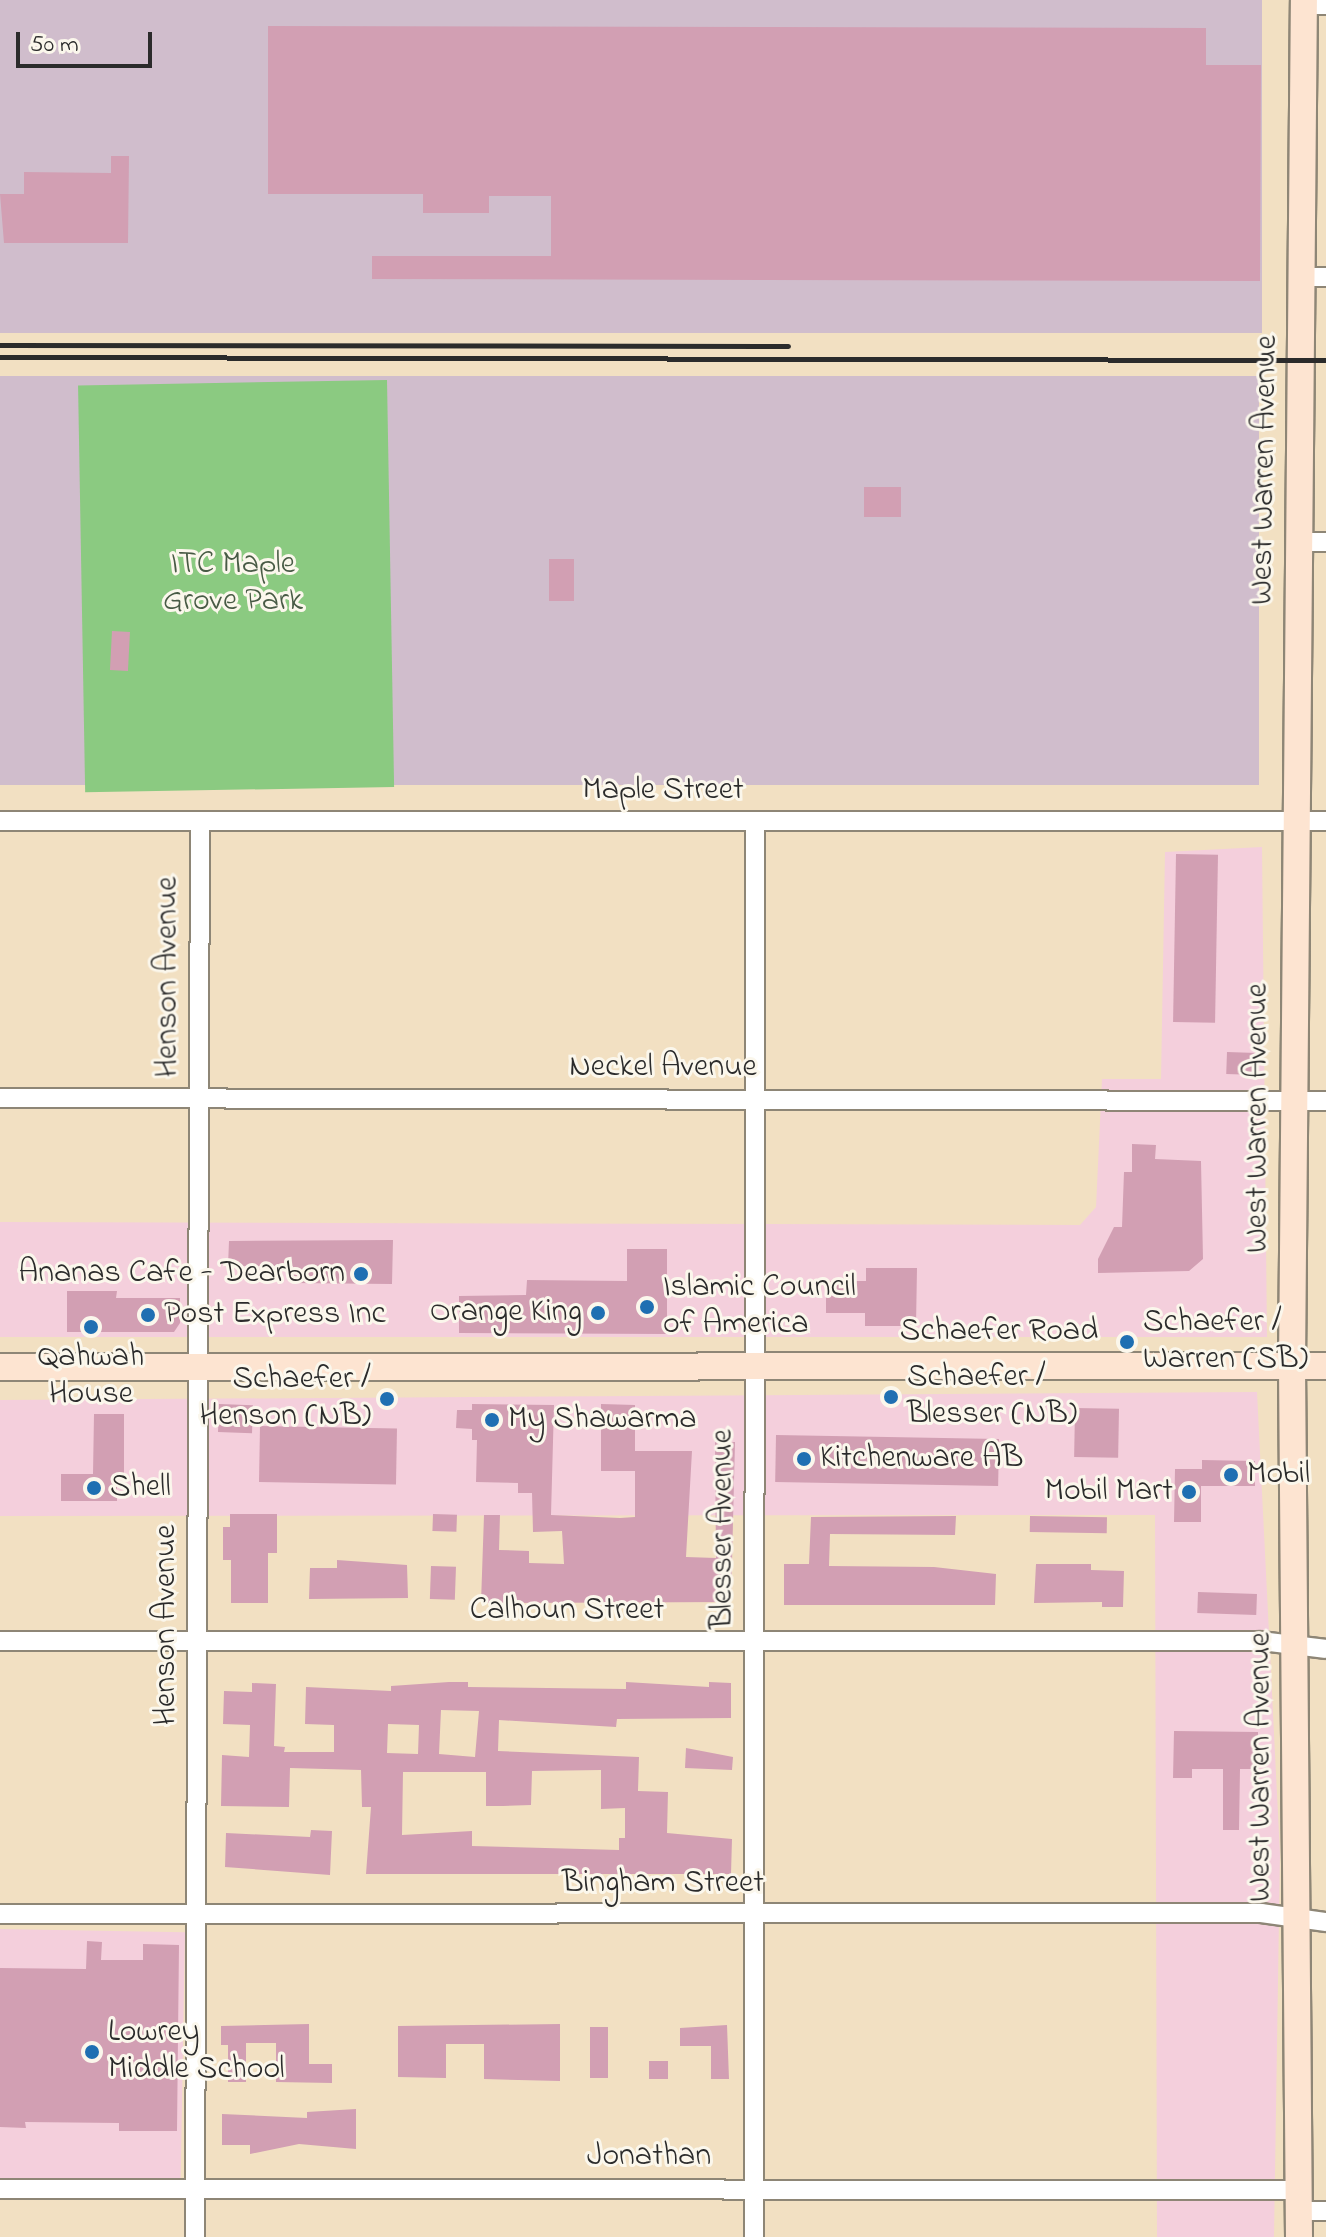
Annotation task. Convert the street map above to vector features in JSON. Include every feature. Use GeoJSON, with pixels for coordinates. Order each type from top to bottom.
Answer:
{"type":"FeatureCollection","features":[{"type":"Feature","properties":{"kind":"main road","name":"West Warren Avenue"},"geometry":{"type":"LineString","coordinates":[[1298,2213],[1292,1366],[1294,821],[1298,542],[1314,277],[1311,3]]}},
{"type":"Feature","properties":{"kind":"main road","name":"Schaefer Road"},"geometry":{"type":"LineString","coordinates":[[0,1367],[1326,1366]]}},
{"type":"Feature","properties":{"kind":"street"},"geometry":{"type":"LineString","coordinates":[[1298,542],[1326,542]]}},
{"type":"Feature","properties":{"kind":"street","name":"Maple Street"},"geometry":{"type":"LineString","coordinates":[[0,821],[1326,821]]}},
{"type":"Feature","properties":{"kind":"street","name":"Henson Avenue"},"geometry":{"type":"LineString","coordinates":[[195,2237],[200,821]]}},
{"type":"Feature","properties":{"kind":"street","name":"Blesser Avenue"},"geometry":{"type":"LineString","coordinates":[[754,2237],[755,821]]}},
{"type":"Feature","properties":{"kind":"street","name":"Neckel Avenue"},"geometry":{"type":"LineString","coordinates":[[0,1098],[1326,1101]]}},
{"type":"Feature","properties":{"kind":"street","name":"Calhoun Street"},"geometry":{"type":"LineString","coordinates":[[0,1641],[1296,1645],[1326,1649]]}},
{"type":"Feature","properties":{"kind":"street","name":"Bingham Street"},"geometry":{"type":"LineString","coordinates":[[0,1914],[1296,1917],[1326,1922]]}},
{"type":"Feature","properties":{"kind":"street","name":"Jonathan"},"geometry":{"type":"LineString","coordinates":[[0,2189],[754,2186],[1298,2213],[1326,2211]]}},
{"type":"Feature","properties":{"kind":"shaded area"},"geometry":{"type":"Polygon","coordinates":[[[0,0],[1262,0],[1262,333],[0,333],[0,0]]]}},
{"type":"Feature","properties":{"kind":"shaded area"},"geometry":{"type":"Polygon","coordinates":[[[0,376],[1259,376],[1259,785],[0,785],[0,376]]]}},
{"type":"Feature","properties":{"kind":"shaded area"},"geometry":{"type":"Polygon","coordinates":[[[1262,847],[1267,1337],[0,1337],[0,1222],[1080,1225],[1096,1207],[1102,1079],[1161,1079],[1165,852],[1262,847]]]}},
{"type":"Feature","properties":{"kind":"shaded area"},"geometry":{"type":"Polygon","coordinates":[[[1257,1392],[1280,1854],[1274,2237],[1157,2237],[1155,1515],[0,1516],[0,1400],[1257,1392]]]}},
{"type":"Feature","properties":{"kind":"shaded area","name":"Lowrey Middle School"},"geometry":{"type":"Polygon","coordinates":[[[0,1929],[185,1932],[181,2181],[0,2178],[0,1929]]]}},
{"type":"Feature","properties":{"kind":"green space","name":"ITC Maple Grove Park"},"geometry":{"type":"Polygon","coordinates":[[[387,380],[394,787],[85,792],[78,385],[387,380]]]}},
{"type":"Feature","properties":{"kind":"building"},"geometry":{"type":"Polygon","coordinates":[[[268,26],[1206,28],[1206,65],[1261,65],[1260,281],[372,279],[372,256],[551,256],[551,196],[489,196],[489,213],[423,213],[423,194],[268,194],[268,26]]]}},
{"type":"Feature","properties":{"kind":"building"},"geometry":{"type":"Polygon","coordinates":[[[111,156],[129,156],[128,243],[4,243],[0,194],[24,194],[24,172],[111,173],[111,156]]]}},
{"type":"Feature","properties":{"kind":"building"},"geometry":{"type":"Polygon","coordinates":[[[864,487],[901,487],[901,517],[864,517],[864,487]]]}},
{"type":"Feature","properties":{"kind":"building"},"geometry":{"type":"Polygon","coordinates":[[[549,559],[574,559],[574,601],[549,601],[549,559]]]}},
{"type":"Feature","properties":{"kind":"building"},"geometry":{"type":"Polygon","coordinates":[[[112,631],[130,632],[128,671],[110,670],[112,631]]]}},
{"type":"Feature","properties":{"kind":"building"},"geometry":{"type":"Polygon","coordinates":[[[1176,854],[1218,855],[1215,1023],[1173,1022],[1176,854]]]}},
{"type":"Feature","properties":{"kind":"building"},"geometry":{"type":"Polygon","coordinates":[[[1227,1052],[1257,1053],[1256,1075],[1226,1074],[1227,1052]]]}},
{"type":"Feature","properties":{"kind":"building"},"geometry":{"type":"Polygon","coordinates":[[[1132,1144],[1156,1145],[1155,1159],[1201,1161],[1203,1259],[1189,1271],[1098,1273],[1098,1259],[1114,1227],[1122,1227],[1124,1172],[1132,1172],[1132,1144]]]}},
{"type":"Feature","properties":{"kind":"building"},"geometry":{"type":"Polygon","coordinates":[[[393,1240],[392,1284],[293,1283],[293,1266],[228,1266],[229,1241],[393,1240]]]}},
{"type":"Feature","properties":{"kind":"building"},"geometry":{"type":"Polygon","coordinates":[[[627,1249],[667,1249],[667,1334],[459,1333],[459,1296],[526,1295],[527,1280],[627,1281],[627,1249]]]}},
{"type":"Feature","properties":{"kind":"building"},"geometry":{"type":"Polygon","coordinates":[[[866,1268],[917,1268],[916,1326],[865,1326],[865,1313],[826,1313],[826,1281],[866,1281],[866,1268]]]}},
{"type":"Feature","properties":{"kind":"building"},"geometry":{"type":"Polygon","coordinates":[[[67,1291],[117,1291],[116,1298],[180,1298],[180,1323],[174,1332],[67,1332],[67,1291]]]}},
{"type":"Feature","properties":{"kind":"building"},"geometry":{"type":"Polygon","coordinates":[[[219,1404],[253,1405],[252,1433],[218,1432],[219,1404]]]}},
{"type":"Feature","properties":{"kind":"building"},"geometry":{"type":"Polygon","coordinates":[[[472,1404],[554,1405],[551,1515],[620,1518],[635,1517],[635,1471],[601,1471],[601,1404],[635,1405],[635,1451],[692,1451],[686,1557],[716,1558],[715,1442],[735,1442],[731,1602],[481,1603],[484,1515],[500,1515],[499,1550],[529,1551],[529,1563],[564,1564],[562,1531],[533,1532],[532,1493],[518,1493],[518,1483],[476,1482],[477,1440],[472,1440],[472,1429],[456,1428],[457,1410],[472,1410],[472,1404]]]}},
{"type":"Feature","properties":{"kind":"building"},"geometry":{"type":"Polygon","coordinates":[[[1075,1408],[1119,1409],[1118,1458],[1074,1457],[1075,1408]]]}},
{"type":"Feature","properties":{"kind":"building"},"geometry":{"type":"Polygon","coordinates":[[[94,1414],[124,1414],[124,1475],[117,1475],[117,1501],[61,1501],[61,1474],[93,1474],[94,1414]]]}},
{"type":"Feature","properties":{"kind":"building"},"geometry":{"type":"Polygon","coordinates":[[[260,1426],[397,1428],[396,1484],[259,1482],[260,1426]]]}},
{"type":"Feature","properties":{"kind":"building"},"geometry":{"type":"Polygon","coordinates":[[[776,1435],[999,1439],[998,1486],[775,1482],[776,1435]]]}},
{"type":"Feature","properties":{"kind":"building"},"geometry":{"type":"Polygon","coordinates":[[[1202,1460],[1255,1461],[1255,1486],[1201,1486],[1201,1522],[1174,1522],[1175,1469],[1202,1469],[1202,1460]]]}},
{"type":"Feature","properties":{"kind":"building"},"geometry":{"type":"Polygon","coordinates":[[[230,1514],[277,1514],[277,1553],[268,1553],[268,1603],[231,1603],[231,1560],[223,1560],[223,1527],[230,1527],[230,1514]]]}},
{"type":"Feature","properties":{"kind":"building"},"geometry":{"type":"Polygon","coordinates":[[[433,1514],[457,1515],[456,1532],[432,1531],[433,1514]]]}},
{"type":"Feature","properties":{"kind":"building"},"geometry":{"type":"Polygon","coordinates":[[[956,1516],[955,1535],[830,1534],[829,1566],[934,1567],[996,1574],[995,1605],[784,1605],[784,1564],[809,1564],[811,1517],[956,1516]]]}},
{"type":"Feature","properties":{"kind":"building"},"geometry":{"type":"Polygon","coordinates":[[[1030,1516],[1107,1517],[1107,1533],[1030,1532],[1030,1516]]]}},
{"type":"Feature","properties":{"kind":"building"},"geometry":{"type":"Polygon","coordinates":[[[337,1560],[407,1565],[408,1598],[309,1599],[310,1568],[337,1568],[337,1560]]]}},
{"type":"Feature","properties":{"kind":"building"},"geometry":{"type":"Polygon","coordinates":[[[1036,1564],[1091,1564],[1091,1570],[1124,1571],[1123,1607],[1102,1607],[1102,1602],[1034,1603],[1036,1564]]]}},
{"type":"Feature","properties":{"kind":"building"},"geometry":{"type":"Polygon","coordinates":[[[431,1566],[456,1567],[455,1600],[430,1599],[431,1566]]]}},
{"type":"Feature","properties":{"kind":"building"},"geometry":{"type":"Polygon","coordinates":[[[1198,1592],[1257,1594],[1256,1615],[1197,1613],[1198,1592]]]}},
{"type":"Feature","properties":{"kind":"building"},"geometry":{"type":"Polygon","coordinates":[[[468,1682],[468,1687],[626,1689],[626,1682],[709,1687],[709,1682],[731,1683],[731,1718],[617,1719],[616,1727],[499,1720],[498,1751],[639,1757],[638,1791],[668,1792],[667,1833],[732,1839],[731,1874],[366,1874],[371,1807],[362,1807],[361,1770],[290,1768],[289,1807],[221,1806],[222,1755],[249,1757],[250,1725],[223,1724],[224,1691],[252,1692],[252,1683],[276,1684],[274,1746],[285,1747],[284,1752],[334,1752],[334,1725],[305,1724],[306,1687],[391,1691],[391,1686],[468,1682]],[[441,1710],[439,1754],[475,1757],[479,1711],[441,1710]],[[388,1724],[387,1753],[418,1754],[419,1725],[388,1724]],[[601,1770],[532,1771],[531,1805],[503,1806],[486,1806],[486,1772],[403,1772],[402,1835],[472,1831],[472,1846],[619,1850],[619,1838],[625,1838],[625,1808],[601,1809],[601,1770]]]}},
{"type":"Feature","properties":{"kind":"building"},"geometry":{"type":"Polygon","coordinates":[[[1174,1731],[1258,1732],[1258,1769],[1240,1769],[1239,1830],[1223,1830],[1223,1769],[1192,1769],[1192,1778],[1173,1778],[1174,1731]]]}},
{"type":"Feature","properties":{"kind":"building"},"geometry":{"type":"Polygon","coordinates":[[[686,1748],[733,1757],[732,1770],[685,1768],[686,1748]]]}},
{"type":"Feature","properties":{"kind":"building"},"geometry":{"type":"Polygon","coordinates":[[[311,1830],[332,1831],[330,1875],[225,1867],[226,1833],[310,1837],[311,1830]]]}},
{"type":"Feature","properties":{"kind":"building","name":"Lowrey Middle School"},"geometry":{"type":"Polygon","coordinates":[[[87,1941],[102,1942],[101,1960],[143,1960],[143,1944],[179,1945],[177,2131],[119,2131],[119,2123],[25,2122],[26,2128],[0,2127],[0,1968],[86,1969],[87,1941]]]}},
{"type":"Feature","properties":{"kind":"building"},"geometry":{"type":"Polygon","coordinates":[[[309,2024],[309,2064],[332,2064],[332,2083],[276,2082],[276,2043],[246,2043],[246,2082],[228,2082],[228,2045],[221,2045],[221,2026],[309,2024]]]}},
{"type":"Feature","properties":{"kind":"building"},"geometry":{"type":"Polygon","coordinates":[[[560,2024],[560,2081],[484,2079],[484,2044],[446,2044],[446,2078],[398,2077],[398,2026],[560,2024]]]}},
{"type":"Feature","properties":{"kind":"building"},"geometry":{"type":"Polygon","coordinates":[[[727,2025],[729,2079],[711,2079],[711,2046],[680,2046],[680,2028],[727,2025]]]}},
{"type":"Feature","properties":{"kind":"building"},"geometry":{"type":"Polygon","coordinates":[[[590,2027],[608,2027],[608,2078],[590,2078],[590,2027]]]}},
{"type":"Feature","properties":{"kind":"building"},"geometry":{"type":"Polygon","coordinates":[[[649,2061],[668,2061],[668,2079],[649,2079],[649,2061]]]}},
{"type":"Feature","properties":{"kind":"building"},"geometry":{"type":"Polygon","coordinates":[[[356,2109],[356,2149],[299,2144],[250,2154],[250,2145],[222,2145],[222,2114],[307,2118],[307,2112],[356,2109]]]}},
{"type":"Feature","properties":{"kind":"railway"},"geometry":{"type":"LineString","coordinates":[[0,345],[788,346]]}},
{"type":"Feature","properties":{"kind":"railway"},"geometry":{"type":"LineString","coordinates":[[0,357],[1326,360]]}},
{"type":"Feature","properties":{"kind":"place","name":"Ananas Cafe - Dearborn"},"geometry":{"type":"Point","coordinates":[361,1274]}},
{"type":"Feature","properties":{"kind":"place","name":"Islamic Council of America"},"geometry":{"type":"Point","coordinates":[647,1307]}},
{"type":"Feature","properties":{"kind":"place","name":"Orange King"},"geometry":{"type":"Point","coordinates":[598,1313]}},
{"type":"Feature","properties":{"kind":"place","name":"Post Express Inc"},"geometry":{"type":"Point","coordinates":[148,1315]}},
{"type":"Feature","properties":{"kind":"place","name":"Qahwah House"},"geometry":{"type":"Point","coordinates":[91,1327]}},
{"type":"Feature","properties":{"kind":"place","name":"Schaefer / Warren (SB)"},"geometry":{"type":"Point","coordinates":[1127,1342]}},
{"type":"Feature","properties":{"kind":"place","name":"Schaefer / Blesser (NB)"},"geometry":{"type":"Point","coordinates":[891,1397]}},
{"type":"Feature","properties":{"kind":"place","name":"Schaefer / Henson (NB)"},"geometry":{"type":"Point","coordinates":[387,1399]}},
{"type":"Feature","properties":{"kind":"place","name":"My Shawarma"},"geometry":{"type":"Point","coordinates":[492,1420]}},
{"type":"Feature","properties":{"kind":"place","name":"Kitchenware AB"},"geometry":{"type":"Point","coordinates":[804,1459]}},
{"type":"Feature","properties":{"kind":"place","name":"Mobil"},"geometry":{"type":"Point","coordinates":[1231,1475]}},
{"type":"Feature","properties":{"kind":"place","name":"Shell"},"geometry":{"type":"Point","coordinates":[94,1488]}},
{"type":"Feature","properties":{"kind":"place","name":"Mobil Mart"},"geometry":{"type":"Point","coordinates":[1189,1492]}},
{"type":"Feature","properties":{"kind":"place","name":"Lowrey Middle School"},"geometry":{"type":"Point","coordinates":[92,2052]}}]}
